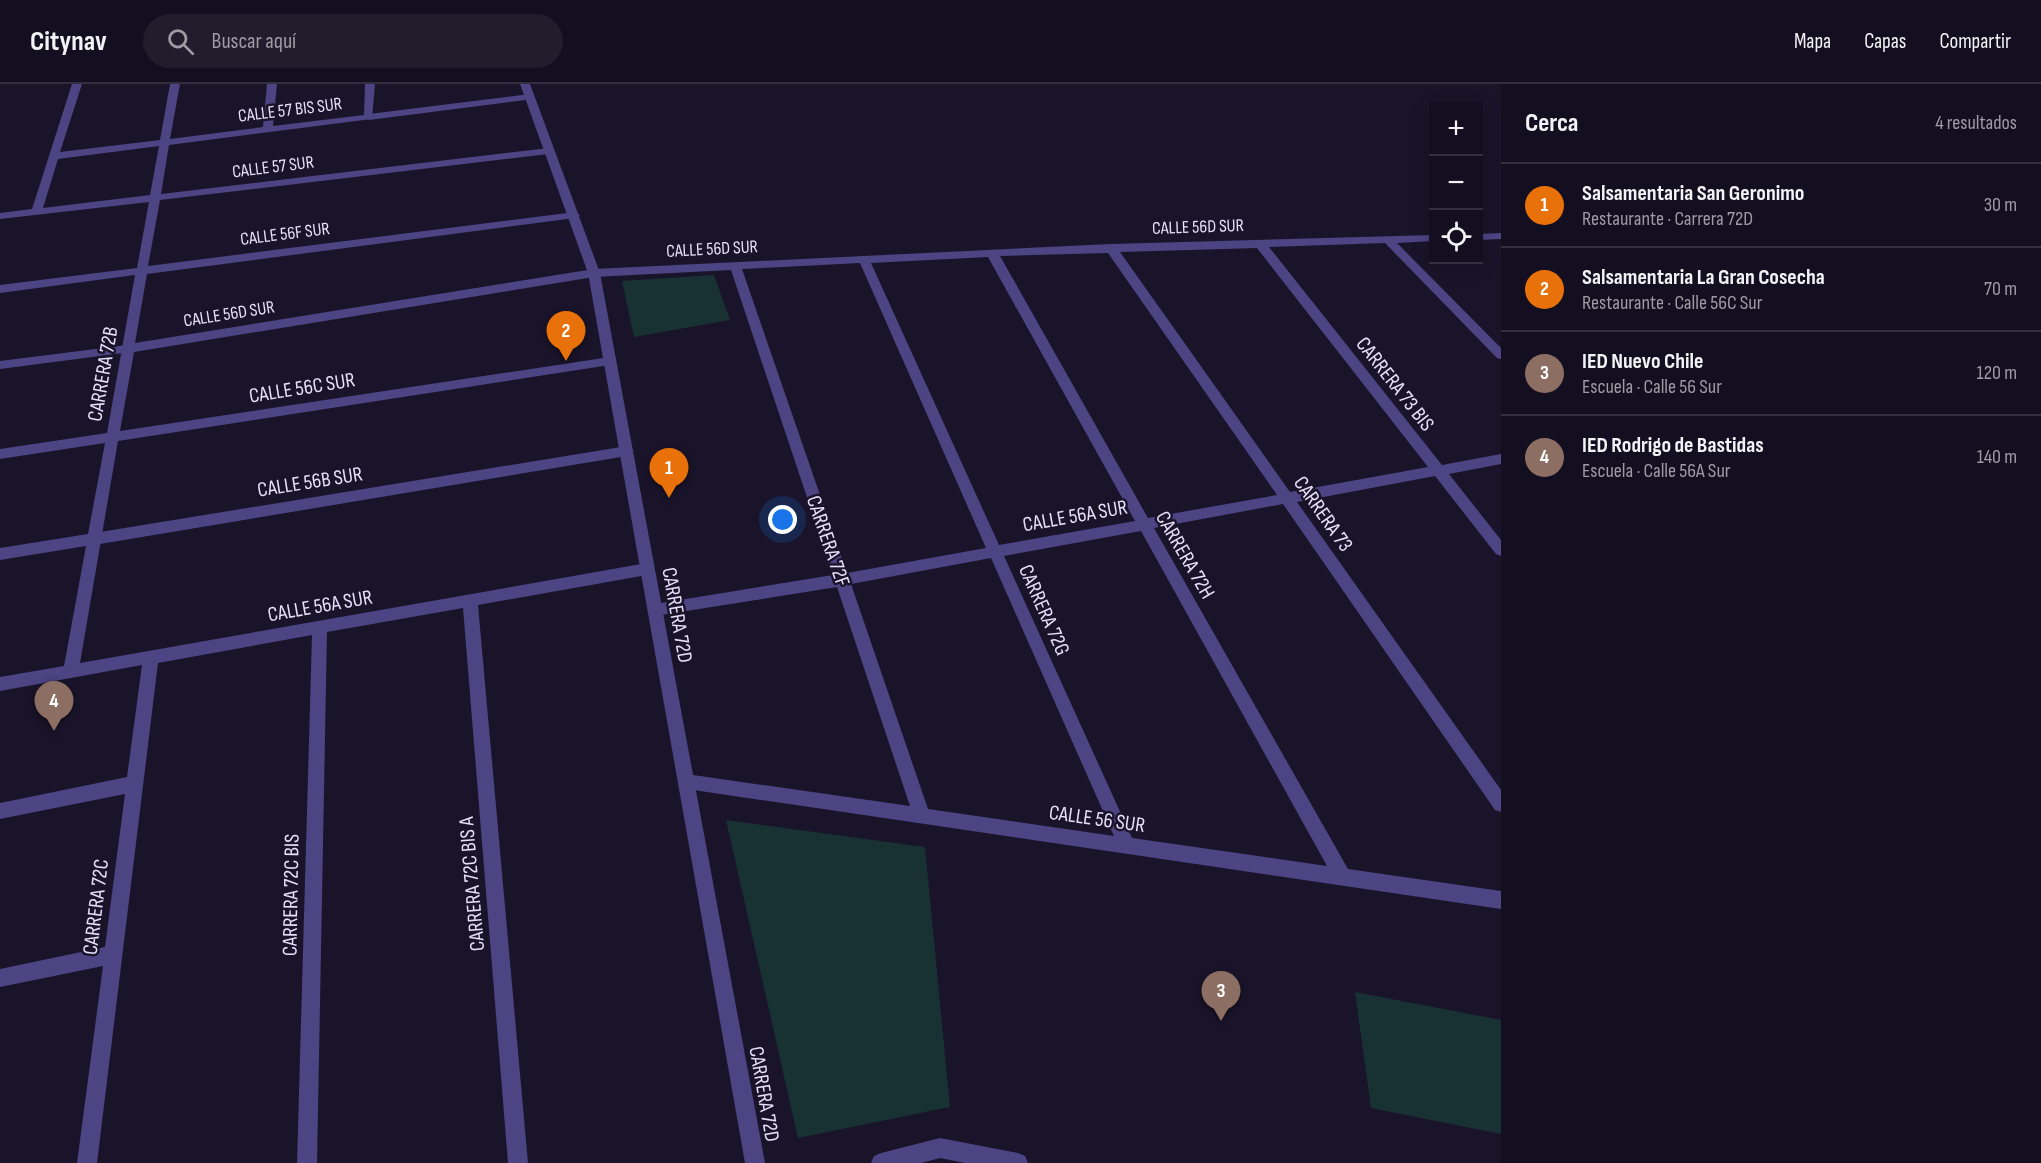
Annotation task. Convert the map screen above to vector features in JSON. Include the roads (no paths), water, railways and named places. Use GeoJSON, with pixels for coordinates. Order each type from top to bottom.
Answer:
{"type":"FeatureCollection","features":[{"type":"Feature","properties":{"kind":"street"},"geometry":{"type":"LineString","coordinates":[[36,212],[77,84]]}},
{"type":"Feature","properties":{"kind":"street","name":"CARRERA 72B"},"geometry":{"type":"LineString","coordinates":[[71,672],[176,84]]}},
{"type":"Feature","properties":{"kind":"street"},"geometry":{"type":"LineString","coordinates":[[267,129],[272,84]]}},
{"type":"Feature","properties":{"kind":"street"},"geometry":{"type":"LineString","coordinates":[[369,117],[370,84]]}},
{"type":"Feature","properties":{"kind":"street","name":"CARRERA 72D"},"geometry":{"type":"LineString","coordinates":[[525,84],[575,215],[594,273],[755,1163]]}},
{"type":"Feature","properties":{"kind":"street","name":"CALLE 57 BIS SUR"},"geometry":{"type":"LineString","coordinates":[[54,156],[530,97]]}},
{"type":"Feature","properties":{"kind":"street","name":"CALLE 57 SUR"},"geometry":{"type":"LineString","coordinates":[[0,216],[549,150]]}},
{"type":"Feature","properties":{"kind":"street","name":"CALLE 56F SUR"},"geometry":{"type":"LineString","coordinates":[[0,289],[575,215]]}},
{"type":"Feature","properties":{"kind":"street"},"geometry":{"type":"LineString","coordinates":[[1483,237],[1501,236]]}},
{"type":"Feature","properties":{"kind":"street","name":"CALLE 56D SUR"},"geometry":{"type":"LineString","coordinates":[[0,366],[128,349],[594,273],[1111,248],[1429,238]]}},
{"type":"Feature","properties":{"kind":"street"},"geometry":{"type":"LineString","coordinates":[[1387,239],[1501,355]]}},
{"type":"Feature","properties":{"kind":"street","name":"CARRERA 73 BIS"},"geometry":{"type":"LineString","coordinates":[[1259,242],[1501,550]]}},
{"type":"Feature","properties":{"kind":"street","name":"CARRERA 73"},"geometry":{"type":"LineString","coordinates":[[1111,248],[1501,804]]}},
{"type":"Feature","properties":{"kind":"street","name":"CARRERA 72H"},"geometry":{"type":"LineString","coordinates":[[992,253],[1343,878]]}},
{"type":"Feature","properties":{"kind":"street","name":"CARRERA 72G"},"geometry":{"type":"LineString","coordinates":[[864,260],[1127,846]]}},
{"type":"Feature","properties":{"kind":"street","name":"CARRERA 72F"},"geometry":{"type":"LineString","coordinates":[[735,266],[922,816]]}},
{"type":"Feature","properties":{"kind":"street","name":"CALLE 56C SUR"},"geometry":{"type":"LineString","coordinates":[[0,454],[610,361]]}},
{"type":"Feature","properties":{"kind":"street","name":"CALLE 56B SUR"},"geometry":{"type":"LineString","coordinates":[[0,554],[627,452]]}},
{"type":"Feature","properties":{"kind":"street","name":"CALLE 56A SUR"},"geometry":{"type":"LineString","coordinates":[[655,610],[1287,500],[1501,459]]}},
{"type":"Feature","properties":{"kind":"street","name":"CALLE 56A SUR"},"geometry":{"type":"LineString","coordinates":[[0,684],[647,569]]}},
{"type":"Feature","properties":{"kind":"street","name":"CARRERA 72C BIS A"},"geometry":{"type":"LineString","coordinates":[[470,600],[518,1163]]}},
{"type":"Feature","properties":{"kind":"street","name":"CARRERA 72C BIS"},"geometry":{"type":"LineString","coordinates":[[307,1163],[320,627]]}},
{"type":"Feature","properties":{"kind":"street","name":"CARRERA 72C"},"geometry":{"type":"LineString","coordinates":[[87,1163],[151,657]]}},
{"type":"Feature","properties":{"kind":"street","name":"CALLE 56 SUR"},"geometry":{"type":"LineString","coordinates":[[686,783],[1501,900]]}},
{"type":"Feature","properties":{"kind":"street"},"geometry":{"type":"LineString","coordinates":[[0,811],[134,784]]}},
{"type":"Feature","properties":{"kind":"street"},"geometry":{"type":"LineString","coordinates":[[0,978],[113,955]]}},
{"type":"Feature","properties":{"kind":"street"},"geometry":{"type":"LineString","coordinates":[[880,1163],[942,1156],[1018,1163]]}},
{"type":"Feature","properties":{"kind":"place","name":"Salsamentaria La Gran Cosecha"},"geometry":{"type":"Point","coordinates":[566,361]}},
{"type":"Feature","properties":{"kind":"place","name":"Salsamentaria San Geronimo"},"geometry":{"type":"Point","coordinates":[669,498]}},
{"type":"Feature","properties":{"kind":"place","name":"IED Rodrigo de Bastidas"},"geometry":{"type":"Point","coordinates":[54,731]}},
{"type":"Feature","properties":{"kind":"place","name":"IED Nuevo Chile"},"geometry":{"type":"Point","coordinates":[1221,1021]}}]}
